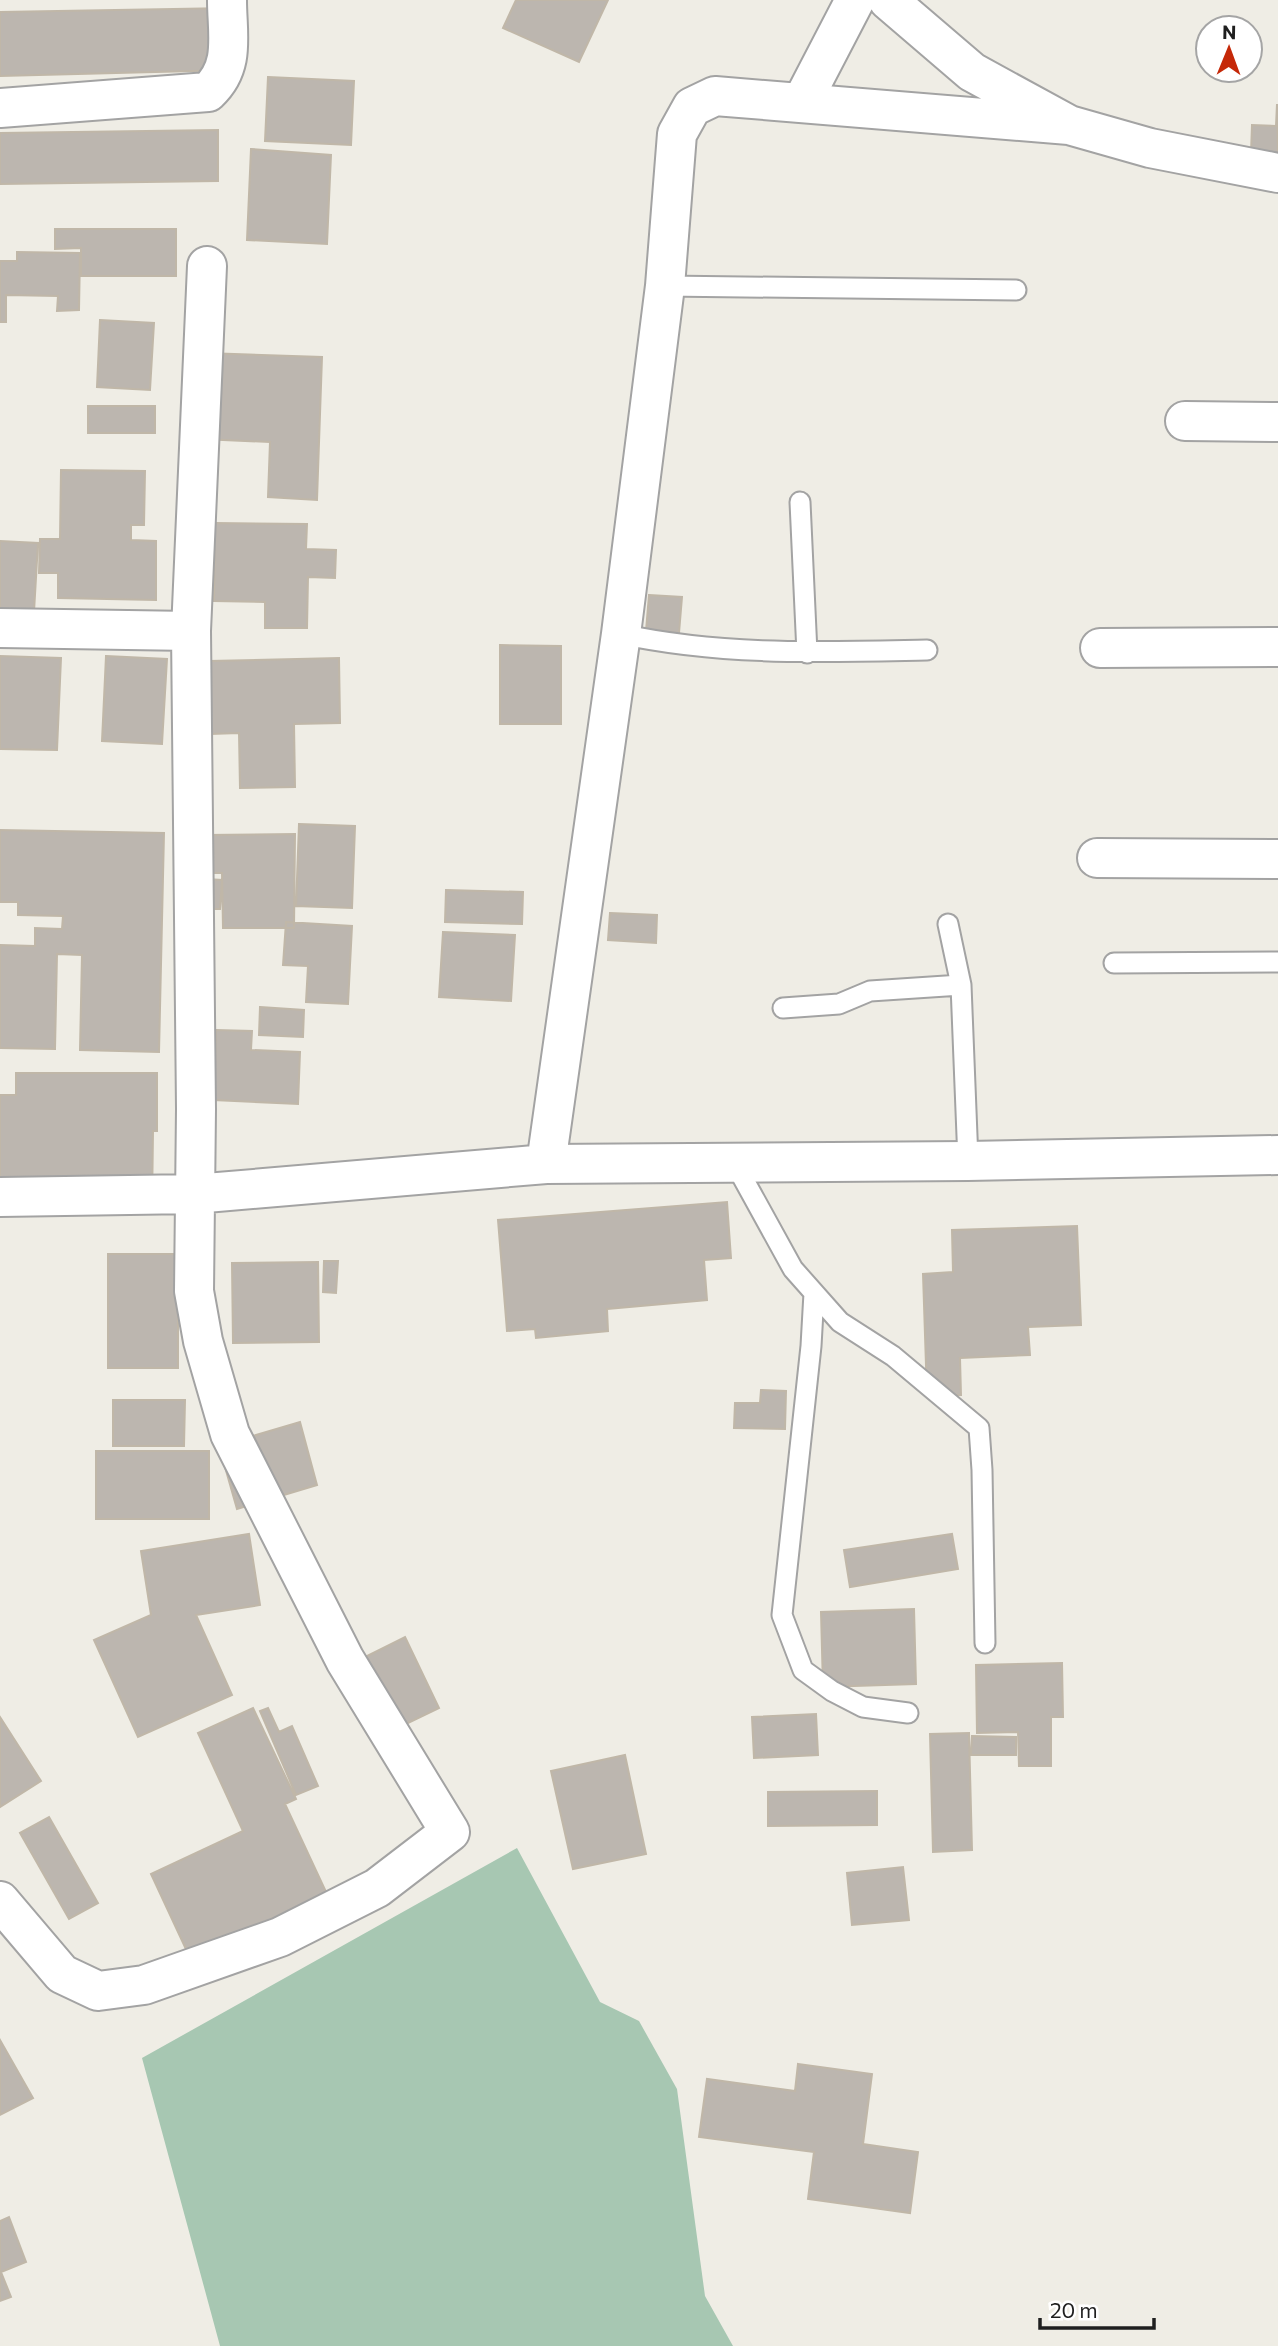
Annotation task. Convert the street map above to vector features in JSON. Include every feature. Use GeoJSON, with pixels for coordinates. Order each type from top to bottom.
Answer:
{"type":"FeatureCollection","features":[{"type":"Feature","properties":{"kind":"street"},"geometry":{"type":"LineString","coordinates":[[0,108],[208,92],[220,81],[228,64],[227,0]]}},
{"type":"Feature","properties":{"kind":"street"},"geometry":{"type":"LineString","coordinates":[[802,102],[855,0]]}},
{"type":"Feature","properties":{"kind":"street"},"geometry":{"type":"LineString","coordinates":[[888,0],[972,72],[1069,125]]}},
{"type":"Feature","properties":{"kind":"street"},"geometry":{"type":"LineString","coordinates":[[546,1164],[621,634],[665,286],[677,134],[692,107],[715,96],[1069,125],[1150,148],[1278,173]]}},
{"type":"Feature","properties":{"kind":"street"},"geometry":{"type":"LineString","coordinates":[[0,1901],[62,1974],[98,1991],[144,1985],[280,1937],[377,1888],[450,1832],[345,1660],[230,1434],[203,1341],[194,1291],[196,1095],[191,631],[207,266]]}},
{"type":"Feature","properties":{"kind":"street"},"geometry":{"type":"LineString","coordinates":[[1185,421],[1278,422]]}},
{"type":"Feature","properties":{"kind":"street"},"geometry":{"type":"LineString","coordinates":[[0,628],[191,631]]}},
{"type":"Feature","properties":{"kind":"street"},"geometry":{"type":"LineString","coordinates":[[1100,648],[1278,647]]}},
{"type":"Feature","properties":{"kind":"street"},"geometry":{"type":"LineString","coordinates":[[1097,859],[1278,859]]}},
{"type":"Feature","properties":{"kind":"street"},"geometry":{"type":"LineString","coordinates":[[0,1197],[194,1194],[546,1164],[968,1161],[1278,1155]]}},
{"type":"Feature","properties":{"kind":"lane"},"geometry":{"type":"LineString","coordinates":[[665,286],[1016,290]]}},
{"type":"Feature","properties":{"kind":"lane"},"geometry":{"type":"LineString","coordinates":[[800,502],[807,653]]}},
{"type":"Feature","properties":{"kind":"lane"},"geometry":{"type":"LineString","coordinates":[[621,634],[664,643],[807,653],[927,650]]}},
{"type":"Feature","properties":{"kind":"lane"},"geometry":{"type":"LineString","coordinates":[[948,924],[961,985],[968,1161]]}},
{"type":"Feature","properties":{"kind":"lane"},"geometry":{"type":"LineString","coordinates":[[1114,963],[1278,962]]}},
{"type":"Feature","properties":{"kind":"lane"},"geometry":{"type":"LineString","coordinates":[[783,1009],[839,1004],[870,991],[961,985]]}},
{"type":"Feature","properties":{"kind":"lane"},"geometry":{"type":"LineString","coordinates":[[734,1162],[793,1269],[840,1322],[892,1356],[979,1428],[985,1643]]}},
{"type":"Feature","properties":{"kind":"lane"},"geometry":{"type":"LineString","coordinates":[[814,1293],[807,1385],[782,1615],[803,1670],[832,1691],[863,1707],[908,1713]]}},
{"type":"Feature","properties":{"kind":"green space"},"geometry":{"type":"Polygon","coordinates":[[[517,1848],[600,2002],[639,2021],[677,2089],[705,2296],[733,2346],[220,2346],[142,2058],[517,1848]]]}},
{"type":"Feature","properties":{"kind":"building"},"geometry":{"type":"Polygon","coordinates":[[[516,0],[608,0],[579,62],[503,28],[516,0]]]}},
{"type":"Feature","properties":{"kind":"building"},"geometry":{"type":"Polygon","coordinates":[[[230,8],[232,70],[0,76],[0,12],[230,8]]]}},
{"type":"Feature","properties":{"kind":"building"},"geometry":{"type":"Polygon","coordinates":[[[268,77],[354,81],[351,145],[265,141],[268,77]]]}},
{"type":"Feature","properties":{"kind":"building"},"geometry":{"type":"Polygon","coordinates":[[[1277,104],[1278,154],[1251,153],[1252,125],[1276,126],[1277,104]]]}},
{"type":"Feature","properties":{"kind":"building"},"geometry":{"type":"Polygon","coordinates":[[[218,130],[218,181],[0,184],[0,133],[218,130]]]}},
{"type":"Feature","properties":{"kind":"building"},"geometry":{"type":"Polygon","coordinates":[[[251,149],[331,155],[327,244],[247,240],[251,149]]]}},
{"type":"Feature","properties":{"kind":"building"},"geometry":{"type":"Polygon","coordinates":[[[55,229],[176,229],[176,276],[81,276],[81,248],[55,249],[55,229]]]}},
{"type":"Feature","properties":{"kind":"building"},"geometry":{"type":"Polygon","coordinates":[[[17,252],[80,253],[79,310],[57,311],[58,296],[6,295],[6,322],[0,322],[0,261],[17,261],[17,252]]]}},
{"type":"Feature","properties":{"kind":"building"},"geometry":{"type":"Polygon","coordinates":[[[100,320],[154,323],[150,390],[97,387],[100,320]]]}},
{"type":"Feature","properties":{"kind":"building"},"geometry":{"type":"Polygon","coordinates":[[[205,353],[322,357],[317,500],[268,497],[270,442],[202,439],[205,353]]]}},
{"type":"Feature","properties":{"kind":"building"},"geometry":{"type":"Polygon","coordinates":[[[88,406],[155,406],[155,433],[88,433],[88,406]]]}},
{"type":"Feature","properties":{"kind":"building"},"geometry":{"type":"Polygon","coordinates":[[[61,470],[145,471],[144,525],[131,525],[131,540],[156,541],[156,600],[58,598],[58,573],[39,573],[40,539],[60,539],[61,470]]]}},
{"type":"Feature","properties":{"kind":"building"},"geometry":{"type":"Polygon","coordinates":[[[215,523],[307,524],[306,549],[336,550],[335,578],[308,577],[307,628],[265,628],[265,602],[214,601],[215,523]]]}},
{"type":"Feature","properties":{"kind":"building"},"geometry":{"type":"Polygon","coordinates":[[[0,541],[38,543],[34,612],[0,610],[0,541]]]}},
{"type":"Feature","properties":{"kind":"building"},"geometry":{"type":"Polygon","coordinates":[[[649,595],[682,597],[679,633],[646,631],[649,595]]]}},
{"type":"Feature","properties":{"kind":"building"},"geometry":{"type":"Polygon","coordinates":[[[500,645],[561,646],[561,724],[500,724],[500,645]]]}},
{"type":"Feature","properties":{"kind":"building"},"geometry":{"type":"Polygon","coordinates":[[[0,656],[61,658],[57,750],[0,749],[0,656]]]}},
{"type":"Feature","properties":{"kind":"building"},"geometry":{"type":"Polygon","coordinates":[[[106,656],[167,659],[162,744],[102,741],[106,656]]]}},
{"type":"Feature","properties":{"kind":"building"},"geometry":{"type":"Polygon","coordinates":[[[339,658],[340,723],[294,724],[295,787],[240,788],[239,733],[211,734],[210,661],[339,658]]]}},
{"type":"Feature","properties":{"kind":"building"},"geometry":{"type":"Polygon","coordinates":[[[299,824],[355,826],[352,908],[296,906],[299,824]]]}},
{"type":"Feature","properties":{"kind":"building"},"geometry":{"type":"Polygon","coordinates":[[[0,830],[164,833],[159,1052],[80,1050],[82,955],[57,954],[55,1049],[0,1048],[0,945],[35,946],[35,928],[62,929],[63,916],[18,915],[18,902],[0,902],[0,830]]]}},
{"type":"Feature","properties":{"kind":"building"},"geometry":{"type":"Polygon","coordinates":[[[295,834],[294,928],[223,928],[222,873],[205,873],[205,835],[295,834]]]}},
{"type":"Feature","properties":{"kind":"building"},"geometry":{"type":"Polygon","coordinates":[[[206,879],[222,880],[220,909],[205,909],[206,879]]]}},
{"type":"Feature","properties":{"kind":"building"},"geometry":{"type":"Polygon","coordinates":[[[446,890],[523,892],[522,924],[445,922],[446,890]]]}},
{"type":"Feature","properties":{"kind":"building"},"geometry":{"type":"Polygon","coordinates":[[[610,913],[657,915],[656,943],[608,940],[610,913]]]}},
{"type":"Feature","properties":{"kind":"building"},"geometry":{"type":"Polygon","coordinates":[[[286,922],[352,926],[348,1004],[306,1002],[308,966],[283,965],[286,922]]]}},
{"type":"Feature","properties":{"kind":"building"},"geometry":{"type":"Polygon","coordinates":[[[443,932],[515,935],[511,1001],[439,997],[443,932]]]}},
{"type":"Feature","properties":{"kind":"building"},"geometry":{"type":"Polygon","coordinates":[[[260,1007],[304,1010],[303,1037],[259,1035],[260,1007]]]}},
{"type":"Feature","properties":{"kind":"building"},"geometry":{"type":"Polygon","coordinates":[[[216,1030],[252,1031],[251,1050],[300,1052],[298,1104],[214,1100],[216,1030]]]}},
{"type":"Feature","properties":{"kind":"building"},"geometry":{"type":"Polygon","coordinates":[[[16,1073],[157,1073],[157,1131],[153,1131],[152,1206],[0,1180],[0,1095],[16,1095],[16,1073]]]}},
{"type":"Feature","properties":{"kind":"building"},"geometry":{"type":"Polygon","coordinates":[[[727,1202],[731,1258],[704,1260],[707,1300],[607,1309],[608,1331],[536,1338],[535,1329],[507,1331],[498,1220],[727,1202]]]}},
{"type":"Feature","properties":{"kind":"building"},"geometry":{"type":"Polygon","coordinates":[[[1077,1226],[1081,1325],[1028,1327],[1030,1355],[960,1358],[961,1395],[927,1396],[923,1274],[953,1272],[952,1230],[1077,1226]]]}},
{"type":"Feature","properties":{"kind":"building"},"geometry":{"type":"Polygon","coordinates":[[[108,1254],[178,1254],[178,1368],[108,1368],[108,1254]]]}},
{"type":"Feature","properties":{"kind":"building"},"geometry":{"type":"Polygon","coordinates":[[[324,1261],[338,1261],[336,1293],[323,1292],[324,1261]]]}},
{"type":"Feature","properties":{"kind":"building"},"geometry":{"type":"Polygon","coordinates":[[[318,1262],[319,1342],[233,1343],[232,1263],[318,1262]]]}},
{"type":"Feature","properties":{"kind":"building"},"geometry":{"type":"Polygon","coordinates":[[[761,1390],[786,1391],[785,1429],[734,1428],[735,1403],[760,1403],[761,1390]]]}},
{"type":"Feature","properties":{"kind":"building"},"geometry":{"type":"Polygon","coordinates":[[[113,1400],[185,1400],[184,1446],[113,1446],[113,1400]]]}},
{"type":"Feature","properties":{"kind":"building"},"geometry":{"type":"Polygon","coordinates":[[[300,1422],[317,1485],[237,1509],[219,1446],[300,1422]]]}},
{"type":"Feature","properties":{"kind":"building"},"geometry":{"type":"Polygon","coordinates":[[[96,1451],[209,1451],[209,1519],[96,1519],[96,1451]]]}},
{"type":"Feature","properties":{"kind":"building"},"geometry":{"type":"Polygon","coordinates":[[[249,1534],[260,1605],[196,1615],[232,1695],[138,1737],[94,1640],[151,1615],[141,1551],[249,1534]]]}},
{"type":"Feature","properties":{"kind":"building"},"geometry":{"type":"Polygon","coordinates":[[[952,1534],[958,1569],[850,1587],[844,1550],[952,1534]]]}},
{"type":"Feature","properties":{"kind":"building"},"geometry":{"type":"Polygon","coordinates":[[[914,1609],[916,1684],[823,1687],[821,1612],[914,1609]]]}},
{"type":"Feature","properties":{"kind":"building"},"geometry":{"type":"Polygon","coordinates":[[[405,1637],[439,1708],[373,1740],[339,1670],[405,1637]]]}},
{"type":"Feature","properties":{"kind":"building"},"geometry":{"type":"Polygon","coordinates":[[[1062,1663],[1063,1717],[1051,1717],[1051,1766],[1019,1766],[1018,1732],[977,1733],[976,1665],[1062,1663]]]}},
{"type":"Feature","properties":{"kind":"building"},"geometry":{"type":"Polygon","coordinates":[[[253,1708],[296,1799],[285,1804],[333,1907],[191,1960],[151,1874],[243,1831],[198,1733],[253,1708]]]}},
{"type":"Feature","properties":{"kind":"building"},"geometry":{"type":"Polygon","coordinates":[[[268,1708],[279,1732],[292,1726],[318,1786],[296,1795],[260,1711],[268,1708]]]}},
{"type":"Feature","properties":{"kind":"building"},"geometry":{"type":"Polygon","coordinates":[[[816,1714],[818,1755],[754,1758],[752,1717],[816,1714]]]}},
{"type":"Feature","properties":{"kind":"building"},"geometry":{"type":"Polygon","coordinates":[[[0,1717],[41,1781],[0,1807],[0,1717]]]}},
{"type":"Feature","properties":{"kind":"building"},"geometry":{"type":"Polygon","coordinates":[[[969,1733],[972,1850],[933,1852],[930,1734],[969,1733]]]}},
{"type":"Feature","properties":{"kind":"building"},"geometry":{"type":"Polygon","coordinates":[[[972,1736],[1016,1737],[1016,1755],[971,1755],[972,1736]]]}},
{"type":"Feature","properties":{"kind":"building"},"geometry":{"type":"Polygon","coordinates":[[[625,1755],[646,1854],[573,1869],[551,1771],[625,1755]]]}},
{"type":"Feature","properties":{"kind":"building"},"geometry":{"type":"Polygon","coordinates":[[[877,1791],[877,1825],[768,1826],[768,1792],[877,1791]]]}},
{"type":"Feature","properties":{"kind":"building"},"geometry":{"type":"Polygon","coordinates":[[[49,1817],[98,1903],[69,1919],[20,1833],[49,1817]]]}},
{"type":"Feature","properties":{"kind":"building"},"geometry":{"type":"Polygon","coordinates":[[[903,1867],[909,1920],[852,1925],[847,1873],[903,1867]]]}},
{"type":"Feature","properties":{"kind":"building"},"geometry":{"type":"Polygon","coordinates":[[[0,2040],[33,2098],[0,2115],[0,2040]]]}},
{"type":"Feature","properties":{"kind":"building"},"geometry":{"type":"Polygon","coordinates":[[[798,2064],[872,2074],[863,2144],[918,2152],[910,2213],[808,2199],[814,2152],[699,2137],[707,2079],[795,2091],[798,2064]]]}},
{"type":"Feature","properties":{"kind":"building"},"geometry":{"type":"Polygon","coordinates":[[[9,2217],[26,2262],[1,2272],[11,2297],[0,2301],[0,2221],[9,2217]]]}}]}
